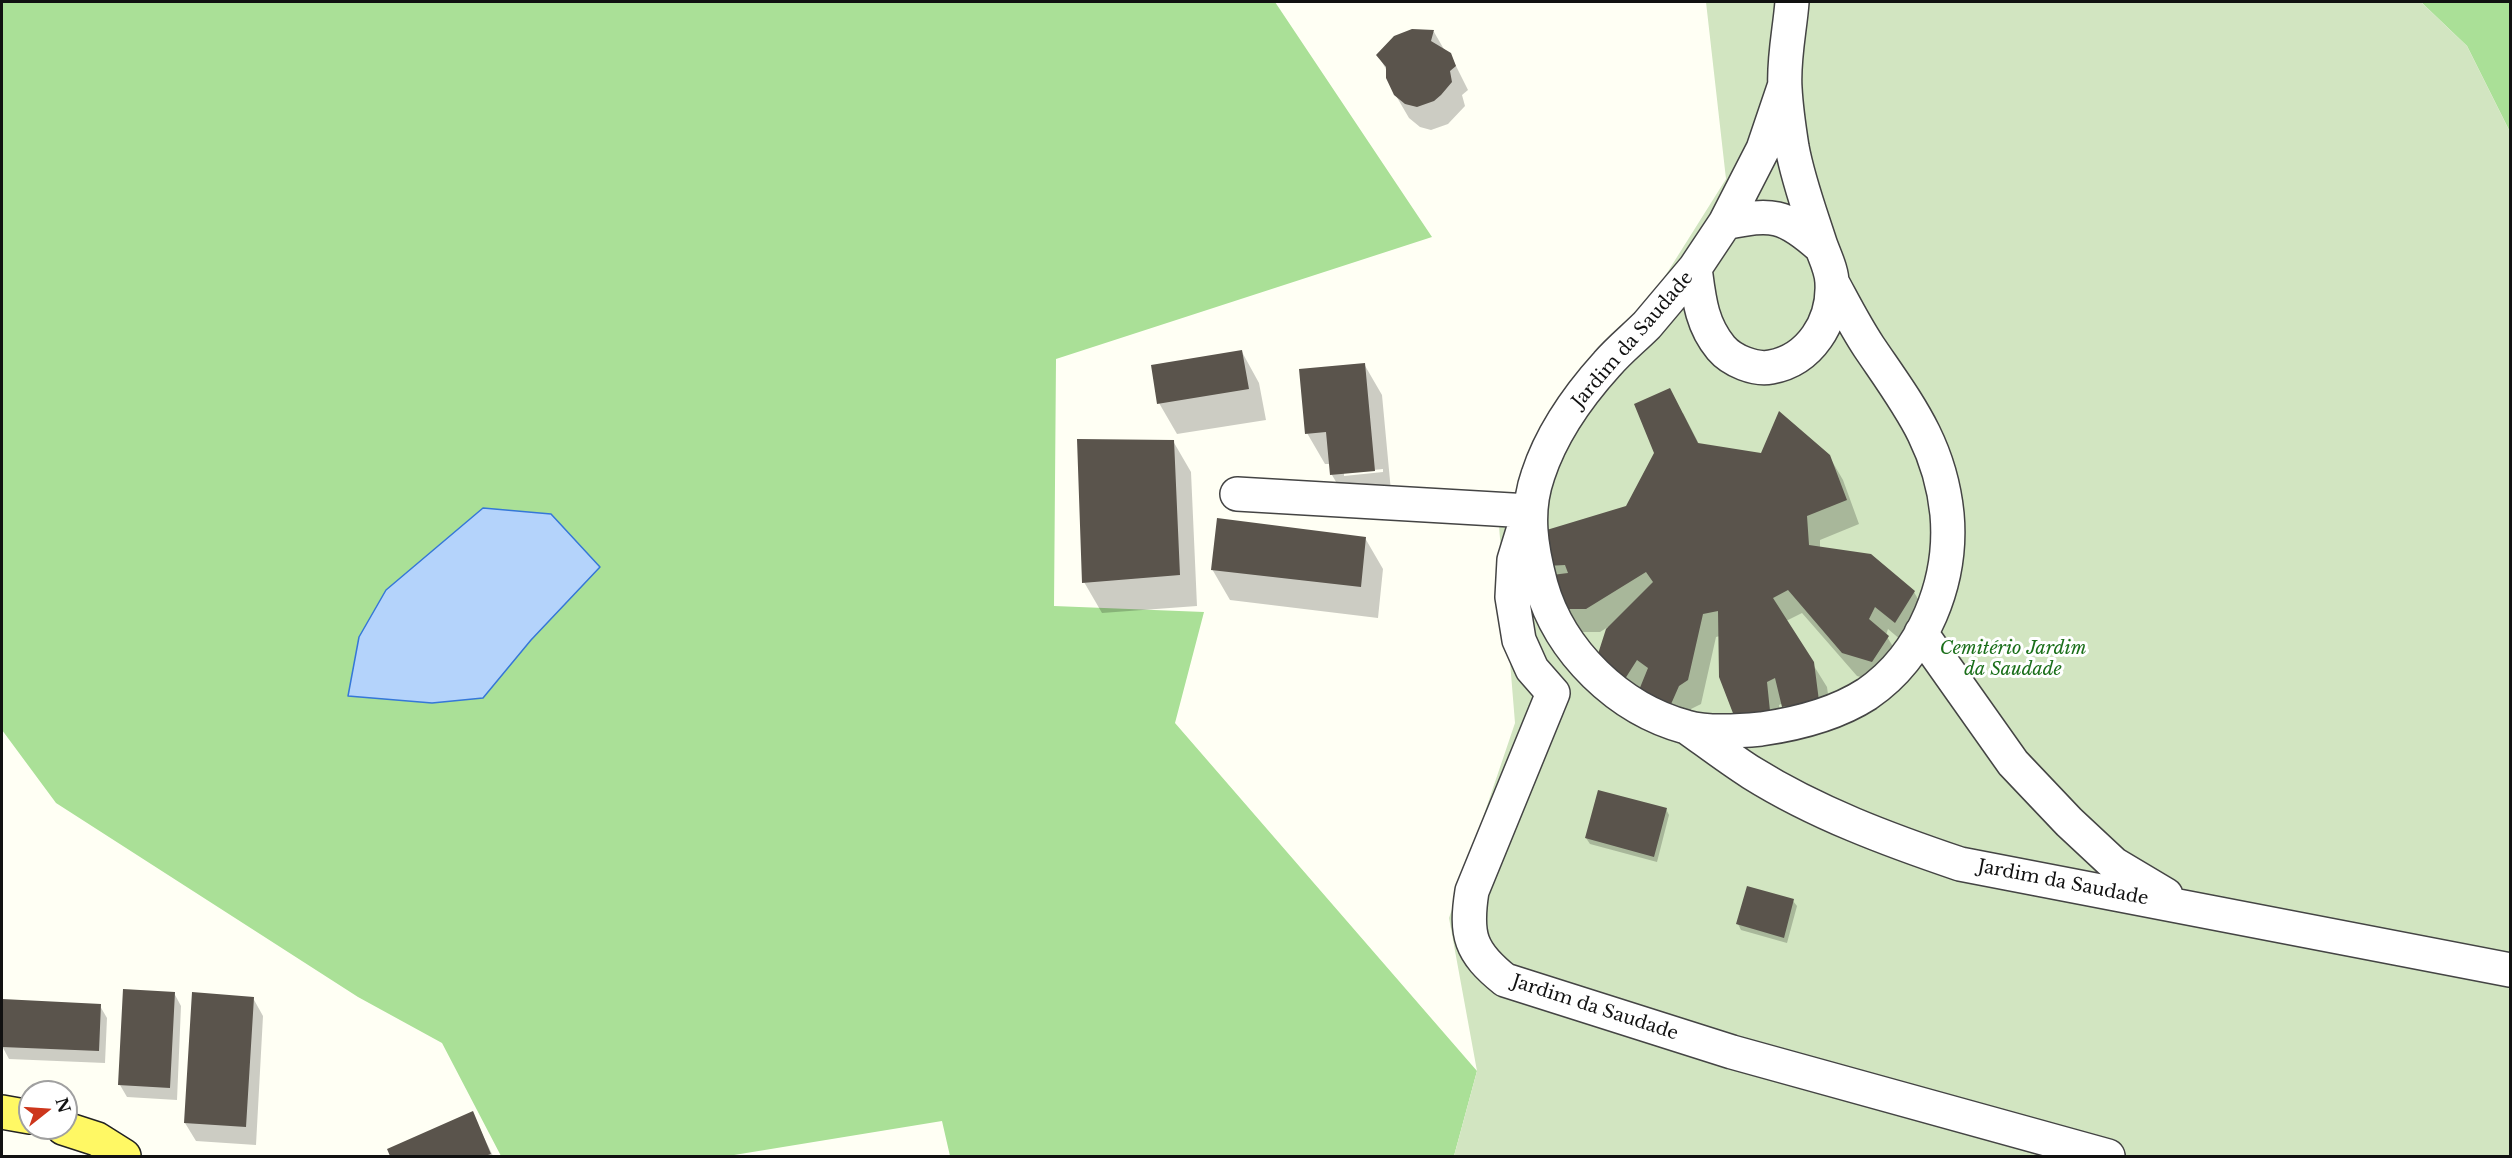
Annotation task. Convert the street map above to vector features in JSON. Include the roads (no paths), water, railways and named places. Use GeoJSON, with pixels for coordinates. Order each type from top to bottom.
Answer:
{"type":"FeatureCollection","features":[{"type":"Feature","properties":{"kind":"main road"},"geometry":{"type":"LineString","coordinates":[[2,1112],[18,1115]]}},
{"type":"Feature","properties":{"kind":"main road"},"geometry":{"type":"LineString","coordinates":[[78,1133],[97,1139],[123,1156]]}},
{"type":"Feature","properties":{"kind":"lane","name":"Jardim da Saudade"},"geometry":{"type":"LineString","coordinates":[[1688,728],[1744,731],[1785,726],[1823,714],[1866,694],[1897,668],[1921,633],[1939,596],[1948,558],[1947,515],[1940,473],[1923,428],[1851,319],[1832,282],[1802,187],[1792,148],[1784,87],[1792,2]]}},
{"type":"Feature","properties":{"kind":"lane","name":"Jardim da Saudade"},"geometry":{"type":"LineString","coordinates":[[1784,87],[1763,148],[1725,223],[1695,268],[1645,326],[1608,362],[1580,396],[1538,474],[1514,560],[1512,597],[1518,640],[1532,669],[1553,693],[1472,891],[1468,918],[1473,944],[1485,964],[1505,980],[1732,1052],[2108,1156]]}},
{"type":"Feature","properties":{"kind":"lane"},"geometry":{"type":"LineString","coordinates":[[1725,223],[1753,217],[1779,218],[1798,226],[1821,247]]}},
{"type":"Feature","properties":{"kind":"lane","name":"Jardim da Saudade"},"geometry":{"type":"LineString","coordinates":[[1695,268],[1700,305],[1708,331],[1724,351],[1748,365],[1769,367],[1791,361],[1808,350],[1820,334],[1828,313],[1832,282]]}},
{"type":"Feature","properties":{"kind":"lane"},"geometry":{"type":"LineString","coordinates":[[1237,494],[1529,511]]}},
{"type":"Feature","properties":{"kind":"lane","name":"Jardim da Saudade"},"geometry":{"type":"LineString","coordinates":[[1529,511],[1534,559],[1546,603],[1562,635],[1580,659],[1627,700],[1688,728],[1753,774],[1829,814],[1901,844],[1960,864],[2511,970]]}},
{"type":"Feature","properties":{"kind":"lane","name":"Jardim da Saudade"},"geometry":{"type":"LineString","coordinates":[[1921,633],[2013,763],[2069,822],[2114,864],[2183,906]]}},
{"type":"Feature","properties":{"kind":"lane"},"geometry":{"type":"LineString","coordinates":[[1553,693],[1605,683]]}},
{"type":"Feature","properties":{"kind":"water"},"geometry":{"type":"Polygon","coordinates":[[[483,508],[551,514],[600,567],[531,640],[483,698],[432,703],[348,696],[359,637],[386,590],[483,508]]]}},
{"type":"Feature","properties":{"kind":"park label","name":"Cemitério Jardim da Saudade"},"geometry":{"type":"Point","coordinates":[2013,659]}}]}
